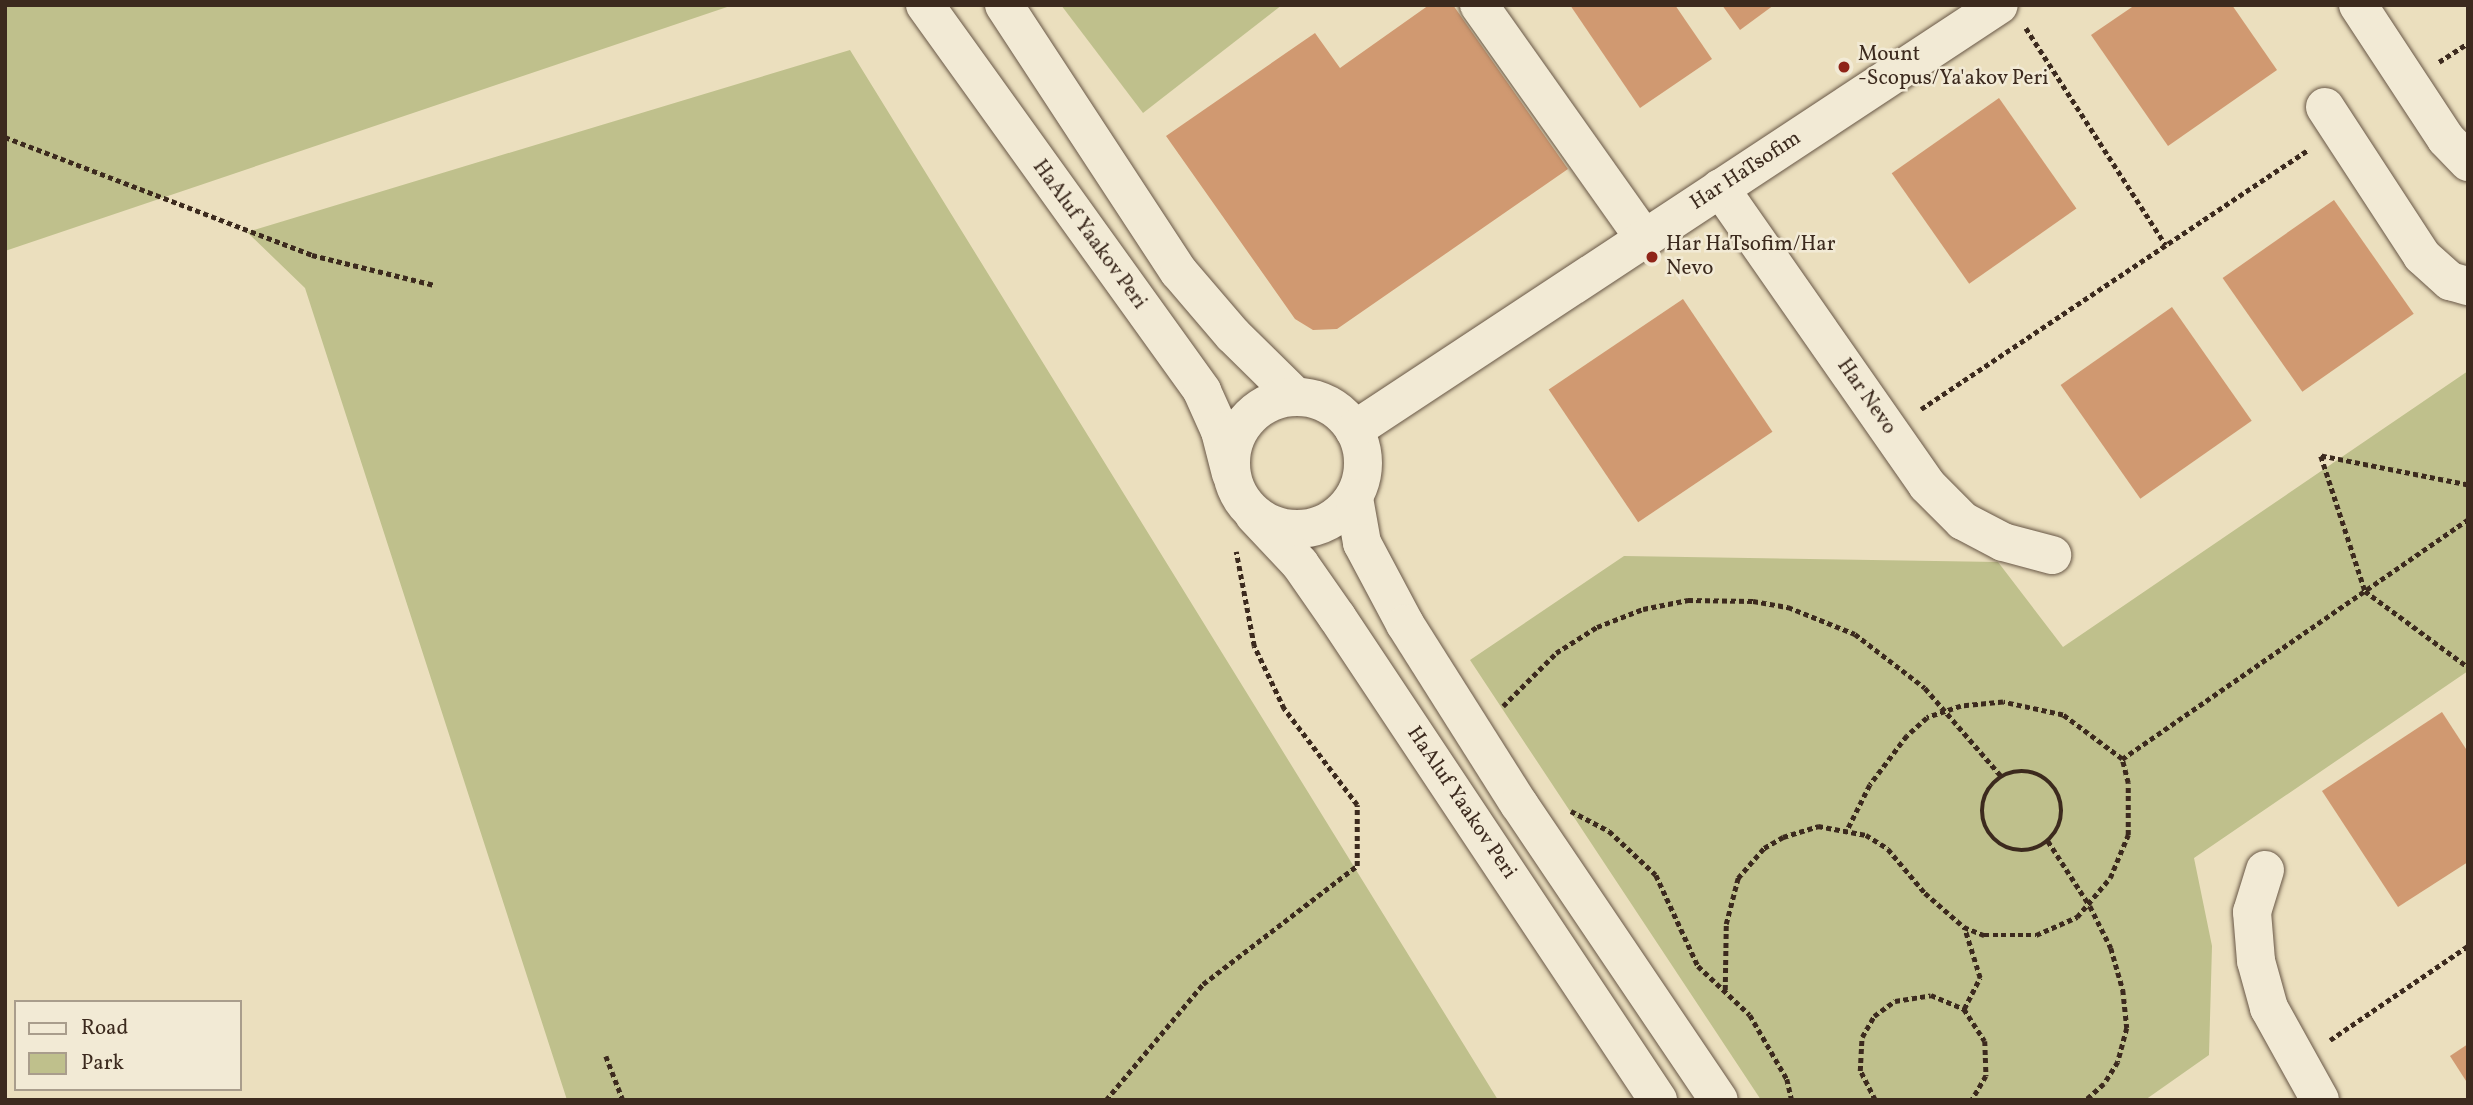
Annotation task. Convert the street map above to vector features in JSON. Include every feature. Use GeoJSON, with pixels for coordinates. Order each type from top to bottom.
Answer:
{"type":"FeatureCollection","features":[{"type":"Feature","properties":{"kind":"street","name":"HaAluf Yaakov Peri"},"geometry":{"type":"LineString","coordinates":[[925,5],[1202,391],[1220,431],[1242,495],[1300,564],[1330,607],[1658,1100]]}},
{"type":"Feature","properties":{"kind":"street"},"geometry":{"type":"LineString","coordinates":[[1004,5],[1179,272],[1233,335],[1296,397]]}},
{"type":"Feature","properties":{"kind":"street"},"geometry":{"type":"LineString","coordinates":[[1479,5],[1644,238]]}},
{"type":"Feature","properties":{"kind":"street"},"geometry":{"type":"LineString","coordinates":[[2358,5],[2446,139],[2468,162]]}},
{"type":"Feature","properties":{"kind":"street","name":"Har HaTsofim"},"geometry":{"type":"LineString","coordinates":[[1354,430],[1720,188],[2009,11]]}},
{"type":"Feature","properties":{"kind":"street"},"geometry":{"type":"LineString","coordinates":[[2332,118],[2422,256],[2449,281],[2468,286]]}},
{"type":"Feature","properties":{"kind":"street","name":"Har Nevo"},"geometry":{"type":"LineString","coordinates":[[1720,188],[1927,485],[1963,521],[2003,542],[2052,555]]}},
{"type":"Feature","properties":{"kind":"street"},"geometry":{"type":"LineString","coordinates":[[1354,498],[1339,515],[1308,528],[1274,526],[1242,495],[1231,452],[1239,430],[1254,412],[1273,400],[1296,397],[1319,400],[1339,412],[1354,430],[1363,464],[1354,498],[1362,543],[1373,569],[1476,735],[1719,1100]]}},
{"type":"Feature","properties":{"kind":"street"},"geometry":{"type":"LineString","coordinates":[[2265,870],[2252,912],[2256,961],[2269,1007],[2296,1063],[2319,1100]]}},
{"type":"Feature","properties":{"kind":"path"},"geometry":{"type":"LineString","coordinates":[[2009,11],[2166,245]]}},
{"type":"Feature","properties":{"kind":"path"},"geometry":{"type":"LineString","coordinates":[[1889,430],[2166,245],[2332,118]]}},
{"type":"Feature","properties":{"kind":"path"},"geometry":{"type":"LineString","coordinates":[[5,137],[312,255],[434,285]]}},
{"type":"Feature","properties":{"kind":"path"},"geometry":{"type":"LineString","coordinates":[[2468,485],[2321,456],[2365,591],[2468,667]]}},
{"type":"Feature","properties":{"kind":"path"},"geometry":{"type":"LineString","coordinates":[[1106,1100],[1203,984],[1357,866],[1357,805],[1284,709],[1254,646],[1233,532],[1242,495]]}},
{"type":"Feature","properties":{"kind":"path"},"geometry":{"type":"LineString","coordinates":[[2122,759],[2468,519]]}},
{"type":"Feature","properties":{"kind":"path"},"geometry":{"type":"LineString","coordinates":[[1476,735],[1556,653],[1597,627],[1643,609],[1688,600],[1753,601],[1825,619],[1855,634],[1946,711],[2002,777]]}},
{"type":"Feature","properties":{"kind":"path"},"geometry":{"type":"LineString","coordinates":[[1725,990],[1726,924],[1738,878],[1764,848],[1791,833],[1818,826],[1848,829],[1888,849],[1925,893],[1964,927],[2008,938],[2036,935],[2055,930],[2090,906],[2110,878],[2128,835],[2129,792],[2122,759],[2063,715],[2034,706],[2003,702],[1946,711],[1927,718],[1889,755],[1848,829]]}},
{"type":"Feature","properties":{"kind":"path"},"geometry":{"type":"LineString","coordinates":[[2024,771],[2038,774],[2058,793],[2062,817],[2048,841],[2026,851],[2012,850],[1990,835],[1982,805],[1986,792],[2002,777],[2024,771]]}},
{"type":"Feature","properties":{"kind":"path"},"geometry":{"type":"LineString","coordinates":[[1564,809],[1609,831],[1656,875],[1698,965],[1725,990],[1768,1044],[1792,1100]]}},
{"type":"Feature","properties":{"kind":"path"},"geometry":{"type":"LineString","coordinates":[[2048,841],[2090,906],[2111,948],[2127,1028],[2118,1062],[2104,1084],[2086,1100]]}},
{"type":"Feature","properties":{"kind":"path"},"geometry":{"type":"LineString","coordinates":[[1964,927],[1980,978],[1964,1009]]}},
{"type":"Feature","properties":{"kind":"path"},"geometry":{"type":"LineString","coordinates":[[2296,1063],[2468,946]]}},
{"type":"Feature","properties":{"kind":"path"},"geometry":{"type":"LineString","coordinates":[[1875,1100],[1868,1092],[1858,1059],[1862,1037],[1874,1016],[1909,996],[1944,998],[1964,1009],[1977,1023],[1988,1060],[1986,1076],[1972,1100]]}},
{"type":"Feature","properties":{"kind":"path"},"geometry":{"type":"LineString","coordinates":[[606,1056],[623,1100]]}},
{"type":"Feature","properties":{"kind":"green space"},"geometry":{"type":"Polygon","coordinates":[[[5,5],[733,5],[5,251],[5,5]]]}},
{"type":"Feature","properties":{"kind":"green space"},"geometry":{"type":"Polygon","coordinates":[[[1061,5],[1282,5],[1143,113],[1061,5]]]}},
{"type":"Feature","properties":{"kind":"green space"},"geometry":{"type":"Polygon","coordinates":[[[850,50],[1498,1100],[567,1100],[305,288],[247,232],[850,50]]]}},
{"type":"Feature","properties":{"kind":"green space"},"geometry":{"type":"Polygon","coordinates":[[[2468,371],[2468,671],[2194,858],[2212,946],[2209,1055],[2145,1100],[1761,1100],[1470,660],[1624,556],[1998,562],[2063,647],[2468,371]]]}},
{"type":"Feature","properties":{"kind":"building"},"geometry":{"type":"Polygon","coordinates":[[[1429,5],[1453,5],[1568,169],[1337,329],[1313,330],[1295,319],[1166,136],[1315,33],[1340,68],[1429,5]]]}},
{"type":"Feature","properties":{"kind":"building"},"geometry":{"type":"Polygon","coordinates":[[[1570,5],[1675,5],[1712,59],[1640,108],[1570,5]]]}},
{"type":"Feature","properties":{"kind":"building"},"geometry":{"type":"Polygon","coordinates":[[[1722,5],[1774,5],[1740,30],[1722,5]]]}},
{"type":"Feature","properties":{"kind":"building"},"geometry":{"type":"Polygon","coordinates":[[[2135,5],[2232,5],[2277,70],[2168,146],[2091,35],[2135,5]]]}},
{"type":"Feature","properties":{"kind":"building"},"geometry":{"type":"Polygon","coordinates":[[[1999,98],[2076,209],[1969,284],[1892,173],[1999,98]]]}},
{"type":"Feature","properties":{"kind":"building"},"geometry":{"type":"Polygon","coordinates":[[[2334,200],[2414,314],[2302,392],[2223,278],[2334,200]]]}},
{"type":"Feature","properties":{"kind":"building"},"geometry":{"type":"Polygon","coordinates":[[[1683,299],[1772,432],[1638,522],[1549,390],[1683,299]]]}},
{"type":"Feature","properties":{"kind":"building"},"geometry":{"type":"Polygon","coordinates":[[[2172,307],[2252,421],[2140,499],[2061,385],[2172,307]]]}},
{"type":"Feature","properties":{"kind":"building"},"geometry":{"type":"Polygon","coordinates":[[[2442,712],[2468,752],[2468,862],[2398,907],[2322,791],[2442,712]]]}},
{"type":"Feature","properties":{"kind":"building"},"geometry":{"type":"Polygon","coordinates":[[[2468,1044],[2468,1084],[2450,1056],[2468,1044]]]}},
{"type":"Feature","properties":{"kind":"place","name":"Mount -Scopus/Ya'akov Peri"},"geometry":{"type":"Point","coordinates":[1844,67]}},
{"type":"Feature","properties":{"kind":"place","name":"Har HaTsofim/Har Nevo"},"geometry":{"type":"Point","coordinates":[1652,257]}}]}
